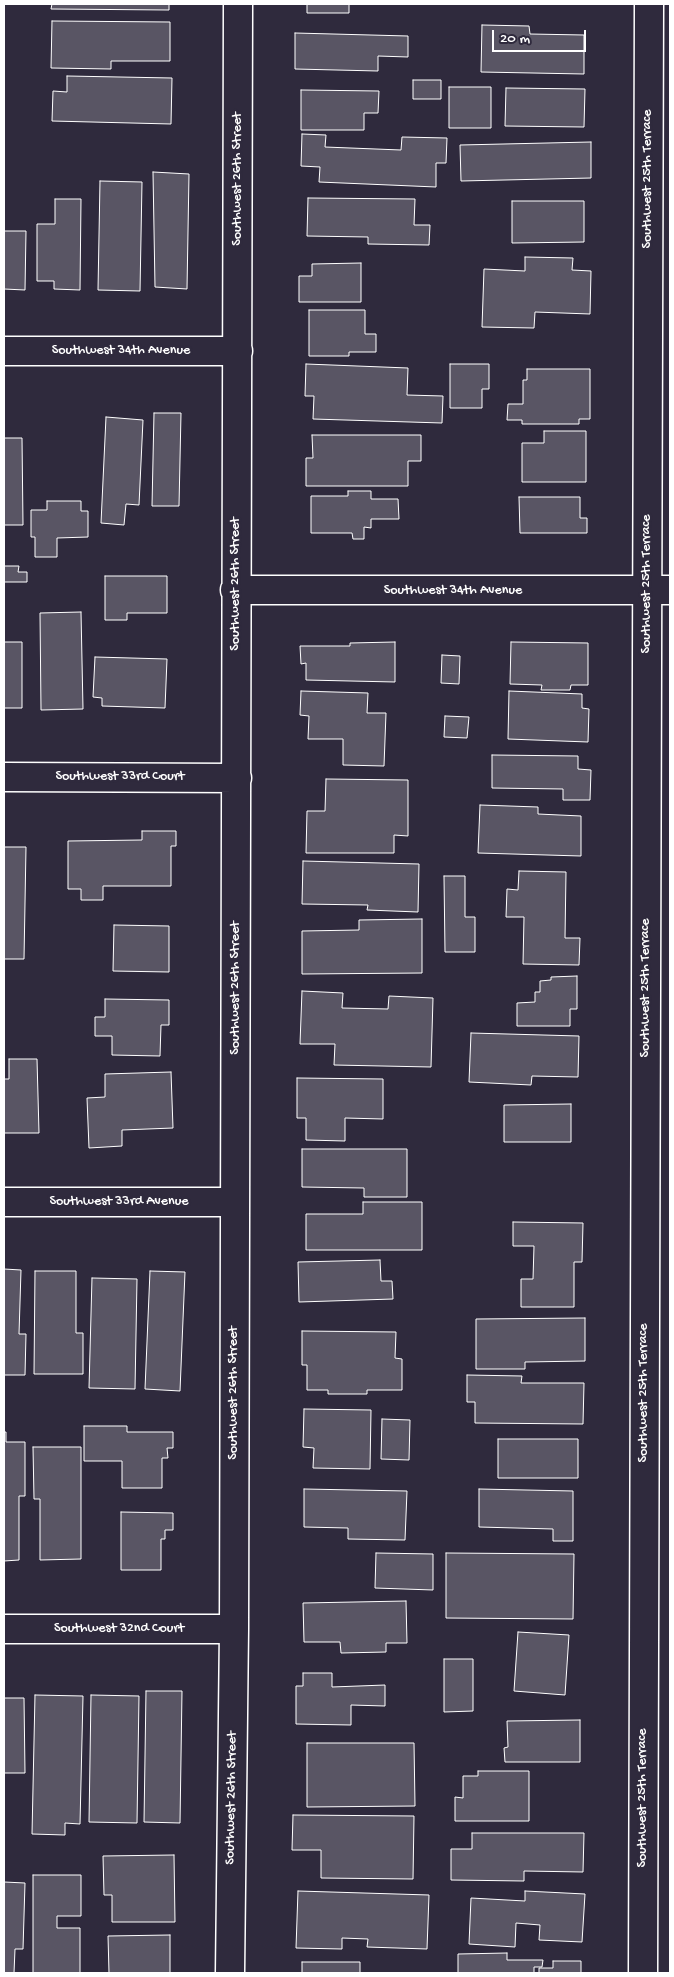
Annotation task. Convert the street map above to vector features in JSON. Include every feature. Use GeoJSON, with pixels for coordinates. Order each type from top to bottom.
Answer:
{"type":"FeatureCollection","features":[{"type":"Feature","properties":{"kind":"street","name":"Southwest 26th Street"},"geometry":{"type":"LineString","coordinates":[[230,1973],[234,1629],[237,778],[235,590],[238,351],[238,4]]}},
{"type":"Feature","properties":{"kind":"street","name":"Southwest 25th Terrace"},"geometry":{"type":"LineString","coordinates":[[643,1973],[658,590],[649,4]]}},
{"type":"Feature","properties":{"kind":"street","name":"Southwest 34th Avenue"},"geometry":{"type":"LineString","coordinates":[[4,351],[238,351]]}},
{"type":"Feature","properties":{"kind":"street","name":"Southwest 34th Avenue"},"geometry":{"type":"LineString","coordinates":[[235,590],[658,590]]}},
{"type":"Feature","properties":{"kind":"street","name":"Southwest 33rd Court"},"geometry":{"type":"LineString","coordinates":[[4,777],[237,778]]}},
{"type":"Feature","properties":{"kind":"street","name":"Southwest 33rd Avenue"},"geometry":{"type":"LineString","coordinates":[[4,1202],[235,1202]]}},
{"type":"Feature","properties":{"kind":"street","name":"Southwest 32nd Court"},"geometry":{"type":"LineString","coordinates":[[4,1629],[234,1629]]}},
{"type":"Feature","properties":{"kind":"building"},"geometry":{"type":"Polygon","coordinates":[[[52,4],[169,4],[169,10],[51,9],[52,4]]]}},
{"type":"Feature","properties":{"kind":"building"},"geometry":{"type":"Polygon","coordinates":[[[307,4],[349,4],[349,13],[307,13],[307,4]]]}},
{"type":"Feature","properties":{"kind":"building"},"geometry":{"type":"Polygon","coordinates":[[[52,21],[170,22],[170,61],[111,61],[111,69],[51,68],[52,21]]]}},
{"type":"Feature","properties":{"kind":"building"},"geometry":{"type":"Polygon","coordinates":[[[482,25],[529,26],[530,34],[584,35],[584,74],[481,72],[482,25]]]}},
{"type":"Feature","properties":{"kind":"building"},"geometry":{"type":"Polygon","coordinates":[[[295,33],[408,36],[408,57],[378,56],[378,71],[295,69],[295,33]]]}},
{"type":"Feature","properties":{"kind":"building"},"geometry":{"type":"Polygon","coordinates":[[[67,76],[172,78],[171,124],[52,121],[53,91],[67,92],[67,76]]]}},
{"type":"Feature","properties":{"kind":"building"},"geometry":{"type":"Polygon","coordinates":[[[413,80],[441,80],[441,99],[413,99],[413,80]]]}},
{"type":"Feature","properties":{"kind":"building"},"geometry":{"type":"Polygon","coordinates":[[[449,87],[491,87],[491,128],[449,128],[449,87]]]}},
{"type":"Feature","properties":{"kind":"building"},"geometry":{"type":"Polygon","coordinates":[[[506,88],[585,89],[584,127],[505,126],[506,88]]]}},
{"type":"Feature","properties":{"kind":"building"},"geometry":{"type":"Polygon","coordinates":[[[301,90],[379,91],[378,113],[364,113],[364,130],[301,130],[301,90]]]}},
{"type":"Feature","properties":{"kind":"building"},"geometry":{"type":"Polygon","coordinates":[[[302,134],[326,135],[325,147],[401,150],[402,137],[447,138],[446,163],[436,163],[436,187],[319,182],[320,167],[301,166],[302,134]]]}},
{"type":"Feature","properties":{"kind":"building"},"geometry":{"type":"Polygon","coordinates":[[[591,142],[591,178],[461,181],[460,145],[591,142]]]}},
{"type":"Feature","properties":{"kind":"building"},"geometry":{"type":"Polygon","coordinates":[[[153,172],[189,174],[187,289],[155,287],[153,172]]]}},
{"type":"Feature","properties":{"kind":"building"},"geometry":{"type":"Polygon","coordinates":[[[100,181],[142,182],[140,291],[98,290],[100,181]]]}},
{"type":"Feature","properties":{"kind":"building"},"geometry":{"type":"Polygon","coordinates":[[[308,198],[415,199],[414,225],[430,225],[429,245],[368,244],[368,237],[307,236],[308,198]]]}},
{"type":"Feature","properties":{"kind":"building"},"geometry":{"type":"Polygon","coordinates":[[[55,199],[81,199],[80,290],[54,289],[54,281],[37,281],[37,224],[55,224],[55,199]]]}},
{"type":"Feature","properties":{"kind":"building"},"geometry":{"type":"Polygon","coordinates":[[[512,201],[584,201],[584,242],[512,243],[512,201]]]}},
{"type":"Feature","properties":{"kind":"building"},"geometry":{"type":"Polygon","coordinates":[[[4,231],[26,231],[25,290],[4,289],[4,231]]]}},
{"type":"Feature","properties":{"kind":"building"},"geometry":{"type":"Polygon","coordinates":[[[525,257],[573,258],[572,270],[591,271],[590,314],[535,312],[534,328],[482,327],[484,269],[525,271],[525,257]]]}},
{"type":"Feature","properties":{"kind":"building"},"geometry":{"type":"Polygon","coordinates":[[[361,263],[361,302],[299,302],[299,276],[312,276],[312,264],[361,263]]]}},
{"type":"Feature","properties":{"kind":"building"},"geometry":{"type":"Polygon","coordinates":[[[309,310],[365,310],[365,334],[376,334],[376,352],[349,352],[349,356],[309,356],[309,310]]]}},
{"type":"Feature","properties":{"kind":"building"},"geometry":{"type":"Polygon","coordinates":[[[306,364],[408,368],[407,395],[443,396],[442,423],[313,419],[314,396],[305,396],[306,364]]]}},
{"type":"Feature","properties":{"kind":"building"},"geometry":{"type":"Polygon","coordinates":[[[450,364],[489,364],[489,389],[482,389],[482,408],[450,408],[450,364]]]}},
{"type":"Feature","properties":{"kind":"building"},"geometry":{"type":"Polygon","coordinates":[[[527,369],[590,369],[590,419],[579,419],[579,424],[522,424],[522,420],[507,420],[508,404],[523,404],[523,380],[527,380],[527,369]]]}},
{"type":"Feature","properties":{"kind":"building"},"geometry":{"type":"Polygon","coordinates":[[[154,413],[181,413],[179,506],[152,506],[154,413]]]}},
{"type":"Feature","properties":{"kind":"building"},"geometry":{"type":"Polygon","coordinates":[[[106,417],[143,420],[139,505],[126,504],[124,525],[101,523],[106,417]]]}},
{"type":"Feature","properties":{"kind":"building"},"geometry":{"type":"Polygon","coordinates":[[[544,431],[586,431],[586,482],[522,482],[522,443],[544,443],[544,431]]]}},
{"type":"Feature","properties":{"kind":"building"},"geometry":{"type":"Polygon","coordinates":[[[312,435],[421,435],[421,461],[408,461],[408,486],[306,486],[306,458],[313,458],[312,435]]]}},
{"type":"Feature","properties":{"kind":"building"},"geometry":{"type":"Polygon","coordinates":[[[4,438],[22,438],[23,525],[4,525],[4,438]]]}},
{"type":"Feature","properties":{"kind":"building"},"geometry":{"type":"Polygon","coordinates":[[[348,491],[371,491],[371,499],[398,499],[399,519],[371,519],[371,528],[364,527],[364,539],[353,539],[352,533],[311,533],[311,496],[348,496],[348,491]]]}},
{"type":"Feature","properties":{"kind":"building"},"geometry":{"type":"Polygon","coordinates":[[[519,497],[580,497],[580,518],[587,518],[587,533],[520,533],[519,497]]]}},
{"type":"Feature","properties":{"kind":"building"},"geometry":{"type":"Polygon","coordinates":[[[47,501],[81,501],[81,511],[88,511],[88,537],[57,538],[57,557],[35,557],[35,537],[31,537],[31,510],[47,510],[47,501]]]}},
{"type":"Feature","properties":{"kind":"building"},"geometry":{"type":"Polygon","coordinates":[[[4,566],[19,566],[18,572],[27,572],[27,582],[4,582],[4,566]]]}},
{"type":"Feature","properties":{"kind":"building"},"geometry":{"type":"Polygon","coordinates":[[[105,576],[167,576],[167,613],[127,613],[127,620],[105,620],[105,576]]]}},
{"type":"Feature","properties":{"kind":"building"},"geometry":{"type":"Polygon","coordinates":[[[81,612],[83,709],[41,710],[40,613],[81,612]]]}},
{"type":"Feature","properties":{"kind":"building"},"geometry":{"type":"Polygon","coordinates":[[[4,642],[22,642],[22,708],[4,708],[4,642]]]}},
{"type":"Feature","properties":{"kind":"building"},"geometry":{"type":"Polygon","coordinates":[[[395,642],[395,682],[306,680],[306,663],[301,664],[300,646],[350,646],[350,643],[395,642]]]}},
{"type":"Feature","properties":{"kind":"building"},"geometry":{"type":"Polygon","coordinates":[[[511,642],[588,643],[588,685],[571,685],[570,690],[541,690],[542,685],[510,684],[511,642]]]}},
{"type":"Feature","properties":{"kind":"building"},"geometry":{"type":"Polygon","coordinates":[[[442,655],[460,656],[459,684],[441,683],[442,655]]]}},
{"type":"Feature","properties":{"kind":"building"},"geometry":{"type":"Polygon","coordinates":[[[95,657],[167,659],[165,708],[102,706],[102,698],[93,697],[95,657]]]}},
{"type":"Feature","properties":{"kind":"building"},"geometry":{"type":"Polygon","coordinates":[[[301,691],[368,693],[367,713],[386,713],[384,766],[343,765],[343,739],[308,739],[309,716],[300,715],[301,691]]]}},
{"type":"Feature","properties":{"kind":"building"},"geometry":{"type":"Polygon","coordinates":[[[509,691],[582,694],[582,708],[589,709],[588,742],[508,739],[509,691]]]}},
{"type":"Feature","properties":{"kind":"building"},"geometry":{"type":"Polygon","coordinates":[[[445,716],[469,717],[467,738],[444,737],[445,716]]]}},
{"type":"Feature","properties":{"kind":"building"},"geometry":{"type":"Polygon","coordinates":[[[492,755],[578,756],[578,769],[591,770],[590,800],[563,800],[563,789],[492,788],[492,755]]]}},
{"type":"Feature","properties":{"kind":"building"},"geometry":{"type":"Polygon","coordinates":[[[326,779],[408,780],[408,836],[394,835],[394,853],[306,853],[307,811],[325,811],[326,779]]]}},
{"type":"Feature","properties":{"kind":"building"},"geometry":{"type":"Polygon","coordinates":[[[480,805],[538,807],[538,814],[581,816],[581,856],[478,853],[480,805]]]}},
{"type":"Feature","properties":{"kind":"building"},"geometry":{"type":"Polygon","coordinates":[[[142,831],[176,831],[176,846],[171,846],[171,886],[103,886],[103,900],[81,900],[81,889],[68,889],[68,841],[142,840],[142,831]]]}},
{"type":"Feature","properties":{"kind":"building"},"geometry":{"type":"Polygon","coordinates":[[[4,847],[26,847],[24,959],[4,959],[4,847]]]}},
{"type":"Feature","properties":{"kind":"building"},"geometry":{"type":"Polygon","coordinates":[[[303,861],[419,864],[418,912],[367,910],[368,905],[302,904],[303,861]]]}},
{"type":"Feature","properties":{"kind":"building"},"geometry":{"type":"Polygon","coordinates":[[[519,871],[566,872],[565,938],[580,938],[579,965],[523,964],[524,917],[506,917],[507,889],[518,890],[519,871]]]}},
{"type":"Feature","properties":{"kind":"building"},"geometry":{"type":"Polygon","coordinates":[[[444,876],[465,876],[465,917],[475,917],[475,952],[445,952],[444,876]]]}},
{"type":"Feature","properties":{"kind":"building"},"geometry":{"type":"Polygon","coordinates":[[[422,919],[422,973],[302,974],[302,931],[359,930],[359,920],[422,919]]]}},
{"type":"Feature","properties":{"kind":"building"},"geometry":{"type":"Polygon","coordinates":[[[114,925],[169,926],[169,972],[113,971],[114,925]]]}},
{"type":"Feature","properties":{"kind":"building"},"geometry":{"type":"Polygon","coordinates":[[[577,976],[577,1009],[570,1009],[570,1026],[517,1026],[517,1003],[535,1002],[535,992],[540,992],[540,981],[551,980],[551,977],[577,976]]]}},
{"type":"Feature","properties":{"kind":"building"},"geometry":{"type":"Polygon","coordinates":[[[302,991],[343,993],[342,1008],[388,1009],[389,996],[433,998],[431,1067],[334,1065],[335,1044],[300,1044],[302,991]]]}},
{"type":"Feature","properties":{"kind":"building"},"geometry":{"type":"Polygon","coordinates":[[[105,999],[169,1000],[169,1025],[161,1025],[160,1056],[112,1055],[112,1036],[95,1036],[95,1017],[105,1017],[105,999]]]}},
{"type":"Feature","properties":{"kind":"building"},"geometry":{"type":"Polygon","coordinates":[[[471,1033],[579,1036],[578,1077],[532,1076],[531,1085],[469,1082],[471,1033]]]}},
{"type":"Feature","properties":{"kind":"building"},"geometry":{"type":"Polygon","coordinates":[[[9,1059],[37,1059],[39,1133],[4,1133],[4,1079],[9,1079],[9,1059]]]}},
{"type":"Feature","properties":{"kind":"building"},"geometry":{"type":"Polygon","coordinates":[[[171,1072],[173,1128],[122,1130],[122,1146],[89,1148],[87,1098],[105,1097],[105,1074],[171,1072]]]}},
{"type":"Feature","properties":{"kind":"building"},"geometry":{"type":"Polygon","coordinates":[[[297,1078],[383,1079],[383,1119],[345,1118],[345,1141],[306,1140],[306,1118],[297,1118],[297,1078]]]}},
{"type":"Feature","properties":{"kind":"building"},"geometry":{"type":"Polygon","coordinates":[[[571,1104],[571,1142],[504,1142],[504,1105],[571,1104]]]}},
{"type":"Feature","properties":{"kind":"building"},"geometry":{"type":"Polygon","coordinates":[[[302,1149],[407,1149],[407,1197],[364,1197],[364,1188],[302,1187],[302,1149]]]}},
{"type":"Feature","properties":{"kind":"building"},"geometry":{"type":"Polygon","coordinates":[[[363,1202],[422,1202],[422,1250],[306,1250],[306,1214],[363,1214],[363,1202]]]}},
{"type":"Feature","properties":{"kind":"building"},"geometry":{"type":"Polygon","coordinates":[[[513,1222],[583,1223],[582,1262],[574,1262],[574,1307],[521,1307],[521,1279],[533,1279],[534,1246],[513,1246],[513,1222]]]}},
{"type":"Feature","properties":{"kind":"building"},"geometry":{"type":"Polygon","coordinates":[[[380,1260],[381,1281],[392,1281],[393,1299],[299,1302],[298,1262],[380,1260]]]}},
{"type":"Feature","properties":{"kind":"building"},"geometry":{"type":"Polygon","coordinates":[[[4,1269],[21,1270],[19,1334],[26,1334],[25,1375],[4,1375],[4,1269]]]}},
{"type":"Feature","properties":{"kind":"building"},"geometry":{"type":"Polygon","coordinates":[[[35,1271],[76,1271],[76,1333],[83,1333],[83,1374],[34,1374],[35,1271]]]}},
{"type":"Feature","properties":{"kind":"building"},"geometry":{"type":"Polygon","coordinates":[[[150,1271],[185,1272],[180,1391],[145,1389],[150,1271]]]}},
{"type":"Feature","properties":{"kind":"building"},"geometry":{"type":"Polygon","coordinates":[[[92,1278],[137,1279],[135,1389],[89,1388],[92,1278]]]}},
{"type":"Feature","properties":{"kind":"building"},"geometry":{"type":"Polygon","coordinates":[[[585,1318],[585,1361],[525,1362],[525,1369],[476,1369],[476,1319],[585,1318]]]}},
{"type":"Feature","properties":{"kind":"building"},"geometry":{"type":"Polygon","coordinates":[[[302,1331],[396,1332],[395,1358],[402,1359],[402,1390],[367,1390],[367,1394],[328,1394],[328,1390],[307,1390],[307,1365],[302,1365],[302,1331]]]}},
{"type":"Feature","properties":{"kind":"building"},"geometry":{"type":"Polygon","coordinates":[[[467,1375],[522,1376],[521,1383],[584,1383],[583,1424],[475,1423],[475,1402],[467,1402],[467,1375]]]}},
{"type":"Feature","properties":{"kind":"building"},"geometry":{"type":"Polygon","coordinates":[[[304,1409],[371,1410],[370,1469],[313,1468],[314,1448],[303,1447],[304,1409]]]}},
{"type":"Feature","properties":{"kind":"building"},"geometry":{"type":"Polygon","coordinates":[[[382,1419],[410,1420],[409,1460],[381,1459],[382,1419]]]}},
{"type":"Feature","properties":{"kind":"building"},"geometry":{"type":"Polygon","coordinates":[[[84,1426],[127,1426],[127,1432],[173,1432],[173,1448],[167,1448],[168,1458],[162,1458],[162,1488],[122,1488],[122,1461],[84,1461],[84,1426]]]}},
{"type":"Feature","properties":{"kind":"building"},"geometry":{"type":"Polygon","coordinates":[[[4,1432],[6,1432],[6,1442],[25,1442],[25,1496],[19,1496],[19,1560],[4,1561],[4,1432]]]}},
{"type":"Feature","properties":{"kind":"building"},"geometry":{"type":"Polygon","coordinates":[[[498,1439],[578,1439],[578,1478],[498,1478],[498,1439]]]}},
{"type":"Feature","properties":{"kind":"building"},"geometry":{"type":"Polygon","coordinates":[[[33,1447],[81,1447],[81,1559],[40,1560],[40,1499],[34,1499],[33,1447]]]}},
{"type":"Feature","properties":{"kind":"building"},"geometry":{"type":"Polygon","coordinates":[[[304,1489],[407,1491],[405,1540],[348,1539],[348,1528],[304,1527],[304,1489]]]}},
{"type":"Feature","properties":{"kind":"building"},"geometry":{"type":"Polygon","coordinates":[[[479,1489],[573,1491],[573,1541],[553,1541],[553,1529],[479,1527],[479,1489]]]}},
{"type":"Feature","properties":{"kind":"building"},"geometry":{"type":"Polygon","coordinates":[[[121,1512],[173,1513],[173,1530],[165,1530],[165,1539],[161,1539],[161,1570],[121,1570],[121,1512]]]}},
{"type":"Feature","properties":{"kind":"building"},"geometry":{"type":"Polygon","coordinates":[[[376,1553],[433,1554],[433,1590],[375,1588],[376,1553]]]}},
{"type":"Feature","properties":{"kind":"building"},"geometry":{"type":"Polygon","coordinates":[[[446,1553],[574,1554],[573,1619],[446,1618],[446,1553]]]}},
{"type":"Feature","properties":{"kind":"building"},"geometry":{"type":"Polygon","coordinates":[[[406,1601],[407,1643],[386,1643],[386,1652],[341,1653],[340,1642],[304,1642],[303,1603],[406,1601]]]}},
{"type":"Feature","properties":{"kind":"building"},"geometry":{"type":"Polygon","coordinates":[[[518,1632],[569,1635],[565,1695],[514,1691],[518,1632]]]}},
{"type":"Feature","properties":{"kind":"building"},"geometry":{"type":"Polygon","coordinates":[[[444,1659],[473,1659],[473,1711],[444,1712],[444,1659]]]}},
{"type":"Feature","properties":{"kind":"building"},"geometry":{"type":"Polygon","coordinates":[[[303,1673],[332,1673],[332,1687],[385,1685],[385,1706],[351,1705],[351,1725],[296,1724],[296,1686],[303,1686],[303,1673]]]}},
{"type":"Feature","properties":{"kind":"building"},"geometry":{"type":"Polygon","coordinates":[[[146,1691],[182,1691],[180,1823],[144,1822],[146,1691]]]}},
{"type":"Feature","properties":{"kind":"building"},"geometry":{"type":"Polygon","coordinates":[[[35,1695],[83,1696],[80,1824],[65,1823],[65,1835],[32,1834],[35,1695]]]}},
{"type":"Feature","properties":{"kind":"building"},"geometry":{"type":"Polygon","coordinates":[[[91,1695],[139,1696],[137,1823],[89,1822],[91,1695]]]}},
{"type":"Feature","properties":{"kind":"building"},"geometry":{"type":"Polygon","coordinates":[[[4,1698],[24,1698],[25,1773],[4,1773],[4,1698]]]}},
{"type":"Feature","properties":{"kind":"building"},"geometry":{"type":"Polygon","coordinates":[[[580,1720],[580,1762],[505,1762],[504,1748],[508,1747],[507,1721],[580,1720]]]}},
{"type":"Feature","properties":{"kind":"building"},"geometry":{"type":"Polygon","coordinates":[[[307,1743],[414,1743],[415,1806],[307,1807],[307,1743]]]}},
{"type":"Feature","properties":{"kind":"building"},"geometry":{"type":"Polygon","coordinates":[[[478,1771],[529,1771],[529,1821],[455,1821],[455,1797],[463,1798],[463,1776],[478,1776],[478,1771]]]}},
{"type":"Feature","properties":{"kind":"building"},"geometry":{"type":"Polygon","coordinates":[[[293,1815],[414,1816],[413,1879],[321,1878],[321,1850],[292,1850],[293,1815]]]}},
{"type":"Feature","properties":{"kind":"building"},"geometry":{"type":"Polygon","coordinates":[[[472,1833],[584,1833],[583,1872],[524,1871],[524,1881],[451,1880],[451,1849],[472,1849],[472,1833]]]}},
{"type":"Feature","properties":{"kind":"building"},"geometry":{"type":"Polygon","coordinates":[[[174,1855],[175,1922],[112,1922],[112,1895],[104,1895],[103,1856],[174,1855]]]}},
{"type":"Feature","properties":{"kind":"building"},"geometry":{"type":"Polygon","coordinates":[[[33,1875],[81,1875],[81,1916],[57,1916],[57,1928],[80,1928],[80,1973],[33,1973],[33,1875]]]}},
{"type":"Feature","properties":{"kind":"building"},"geometry":{"type":"Polygon","coordinates":[[[4,1882],[25,1883],[23,1949],[15,1949],[14,1973],[4,1973],[4,1882]]]}},
{"type":"Feature","properties":{"kind":"building"},"geometry":{"type":"Polygon","coordinates":[[[298,1891],[429,1895],[427,1949],[367,1947],[368,1939],[342,1938],[342,1949],[296,1948],[298,1891]]]}},
{"type":"Feature","properties":{"kind":"building"},"geometry":{"type":"Polygon","coordinates":[[[525,1891],[585,1894],[582,1942],[539,1940],[540,1925],[516,1923],[515,1947],[469,1944],[471,1898],[525,1901],[525,1891]]]}},
{"type":"Feature","properties":{"kind":"building"},"geometry":{"type":"Polygon","coordinates":[[[170,1935],[170,1973],[109,1973],[108,1936],[170,1935]]]}},
{"type":"Feature","properties":{"kind":"building"},"geometry":{"type":"Polygon","coordinates":[[[507,1953],[507,1960],[543,1960],[542,1967],[534,1967],[534,1973],[458,1973],[458,1954],[507,1953]]]}},
{"type":"Feature","properties":{"kind":"building"},"geometry":{"type":"Polygon","coordinates":[[[553,1961],[581,1961],[581,1973],[539,1973],[539,1968],[553,1968],[553,1961]]]}},
{"type":"Feature","properties":{"kind":"building"},"geometry":{"type":"Polygon","coordinates":[[[302,1962],[360,1962],[360,1973],[302,1973],[302,1962]]]}}]}
